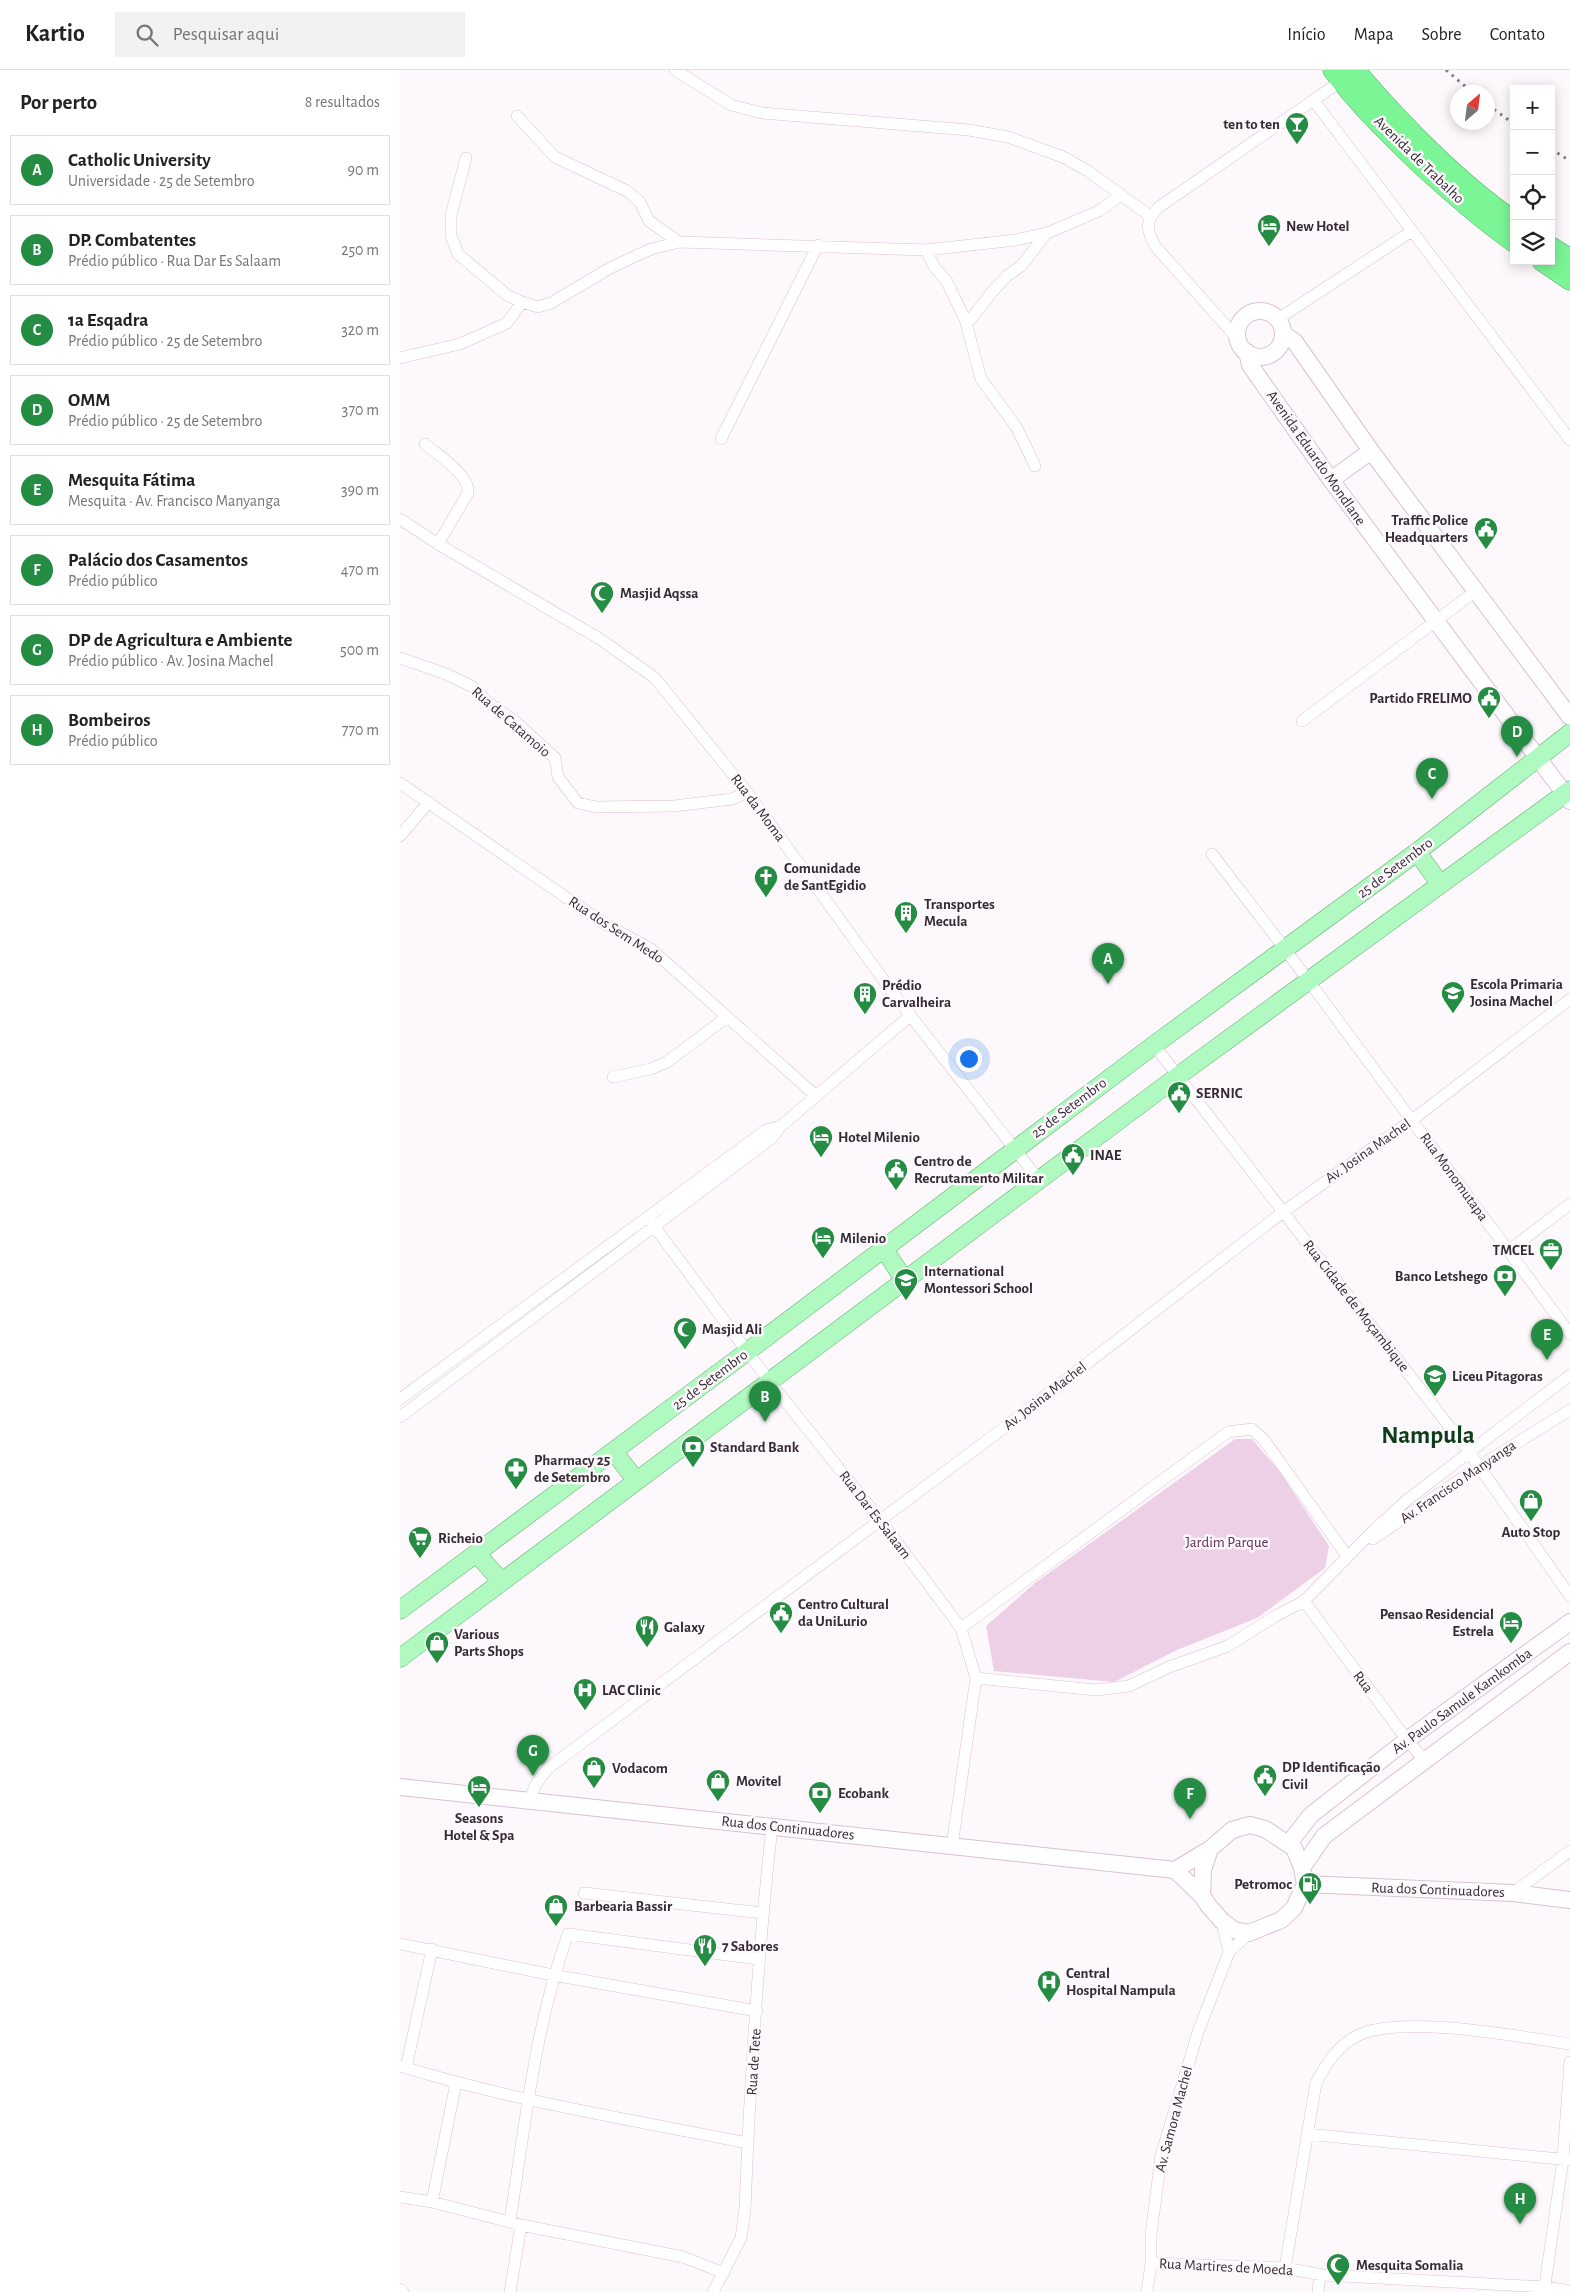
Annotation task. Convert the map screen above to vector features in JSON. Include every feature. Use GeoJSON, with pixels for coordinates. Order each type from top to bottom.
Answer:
{"type":"FeatureCollection","features":[{"type":"Feature","properties":{"kind":"highway","name":"Avenida de Trabalho"},"geometry":{"type":"LineString","coordinates":[[1346,73],[1402,122],[1460,177],[1500,219],[1510,235]]}},
{"type":"Feature","properties":{"kind":"highway"},"geometry":{"type":"LineString","coordinates":[[1555,250],[1570,259]]}},
{"type":"Feature","properties":{"kind":"highway"},"geometry":{"type":"LineString","coordinates":[[1548,265],[1570,280]]}},
{"type":"Feature","properties":{"kind":"main road"},"geometry":{"type":"LineString","coordinates":[[1281,326],[1281,345],[1271,355],[1257,357],[1244,351],[1237,338],[1239,324],[1249,313],[1264,311],[1281,326],[1371,451],[1570,717]]}},
{"type":"Feature","properties":{"kind":"main road","name":"Avenida Eduardo Mondlane"},"geometry":{"type":"LineString","coordinates":[[1247,352],[1250,365],[1330,480],[1537,757],[1568,795]]}},
{"type":"Feature","properties":{"kind":"main road"},"geometry":{"type":"LineString","coordinates":[[1330,480],[1371,451]]}},
{"type":"Feature","properties":{"kind":"main road","name":"25 de Setembro"},"geometry":{"type":"LineString","coordinates":[[400,1610],[748,1352],[1154,1045],[1417,852],[1570,733]]}},
{"type":"Feature","properties":{"kind":"main road"},"geometry":{"type":"LineString","coordinates":[[400,1658],[1178,1076],[1309,982],[1440,884],[1568,795]]}},
{"type":"Feature","properties":{"kind":"main road"},"geometry":{"type":"LineString","coordinates":[[1417,852],[1440,884]]}},
{"type":"Feature","properties":{"kind":"main road"},"geometry":{"type":"LineString","coordinates":[[884,1249],[905,1280]]}},
{"type":"Feature","properties":{"kind":"main road"},"geometry":{"type":"LineString","coordinates":[[614,1452],[636,1480]]}},
{"type":"Feature","properties":{"kind":"main road"},"geometry":{"type":"LineString","coordinates":[[476,1553],[501,1581]]}},
{"type":"Feature","properties":{"kind":"main road","name":"Av. Paulo Samule Kamkomba"},"geometry":{"type":"LineString","coordinates":[[1289,1842],[1311,1815],[1407,1740],[1570,1622]]}},
{"type":"Feature","properties":{"kind":"main road","name":"Av. Paulo Samule Kamkomba"},"geometry":{"type":"LineString","coordinates":[[1303,1876],[1324,1836],[1570,1652]]}},
{"type":"Feature","properties":{"kind":"main road","name":"Rua dos Continuadores"},"geometry":{"type":"LineString","coordinates":[[400,1787],[530,1799],[1175,1870]]}},
{"type":"Feature","properties":{"kind":"main road"},"geometry":{"type":"LineString","coordinates":[[1250,1825],[1265,1829],[1289,1842],[1294,1848],[1303,1876],[1294,1908],[1280,1920],[1249,1933],[1234,1930],[1222,1921],[1208,1906],[1202,1896],[1175,1870],[1210,1849],[1232,1830],[1250,1825]]}},
{"type":"Feature","properties":{"kind":"main road"},"geometry":{"type":"LineString","coordinates":[[1202,1896],[1203,1870],[1210,1849]]}},
{"type":"Feature","properties":{"kind":"main road","name":"Rua dos Continuadores"},"geometry":{"type":"LineString","coordinates":[[1303,1876],[1513,1893],[1570,1900]]}},
{"type":"Feature","properties":{"kind":"street"},"geometry":{"type":"LineString","coordinates":[[674,70],[731,104],[762,113],[969,130],[1008,136],[1064,157],[1088,171],[1150,216]]}},
{"type":"Feature","properties":{"kind":"street"},"geometry":{"type":"LineString","coordinates":[[1237,338],[1155,246],[1148,233],[1150,216],[1159,207],[1314,101],[1346,73]]}},
{"type":"Feature","properties":{"kind":"street"},"geometry":{"type":"LineString","coordinates":[[1314,101],[1570,440]]}},
{"type":"Feature","properties":{"kind":"street"},"geometry":{"type":"LineString","coordinates":[[517,116],[555,157],[627,191],[640,202],[649,221],[679,242]]}},
{"type":"Feature","properties":{"kind":"street"},"geometry":{"type":"LineString","coordinates":[[466,158],[451,215],[451,236],[458,254],[508,296],[538,306],[551,303],[612,267],[651,249],[679,242],[818,245],[926,250],[1016,240],[1047,234],[1099,211],[1121,195]]}},
{"type":"Feature","properties":{"kind":"street"},"geometry":{"type":"LineString","coordinates":[[1281,326],[1412,231]]}},
{"type":"Feature","properties":{"kind":"street"},"geometry":{"type":"LineString","coordinates":[[967,324],[1007,276],[1022,266],[1047,234]]}},
{"type":"Feature","properties":{"kind":"street"},"geometry":{"type":"LineString","coordinates":[[721,440],[818,245]]}},
{"type":"Feature","properties":{"kind":"street"},"geometry":{"type":"LineString","coordinates":[[926,250],[935,268],[946,280],[967,324],[981,379],[1017,428],[1034,466]]}},
{"type":"Feature","properties":{"kind":"street"},"geometry":{"type":"LineString","coordinates":[[400,358],[460,344],[507,323],[522,302]]}},
{"type":"Feature","properties":{"kind":"street"},"geometry":{"type":"LineString","coordinates":[[425,444],[458,472],[469,488],[468,493],[438,544]]}},
{"type":"Feature","properties":{"kind":"street","name":"Rua da Moma"},"geometry":{"type":"LineString","coordinates":[[400,519],[438,544],[600,639],[656,678],[747,792],[910,1015],[1039,1180]]}},
{"type":"Feature","properties":{"kind":"street"},"geometry":{"type":"LineString","coordinates":[[1302,721],[1476,591]]}},
{"type":"Feature","properties":{"kind":"street","name":"Rua de Catamoio"},"geometry":{"type":"LineString","coordinates":[[400,658],[446,674],[473,687],[488,702],[516,722],[555,758],[558,777],[578,803],[596,807],[674,806],[732,799],[747,792]]}},
{"type":"Feature","properties":{"kind":"street","name":"Rua dos Sem Medo"},"geometry":{"type":"LineString","coordinates":[[400,783],[603,923],[651,949],[816,1096]]}},
{"type":"Feature","properties":{"kind":"street"},"geometry":{"type":"LineString","coordinates":[[400,836],[429,802]]}},
{"type":"Feature","properties":{"kind":"street","name":"Rua Monomutapa"},"geometry":{"type":"LineString","coordinates":[[1212,854],[1285,948],[1570,1334]]}},
{"type":"Feature","properties":{"kind":"street","name":"Av. Josina Machel"},"geometry":{"type":"LineString","coordinates":[[530,1799],[536,1784],[547,1769],[881,1521],[1283,1212],[1412,1120],[1570,999]]}},
{"type":"Feature","properties":{"kind":"street"},"geometry":{"type":"LineString","coordinates":[[400,1417],[740,1156],[766,1130],[781,1126],[910,1015]]}},
{"type":"Feature","properties":{"kind":"street"},"geometry":{"type":"LineString","coordinates":[[613,1077],[651,1069],[667,1062],[727,1017]]}},
{"type":"Feature","properties":{"kind":"street","name":"Rua Cidade de Moçambique"},"geometry":{"type":"LineString","coordinates":[[1154,1045],[1469,1452],[1570,1596]]}},
{"type":"Feature","properties":{"kind":"street"},"geometry":{"type":"LineString","coordinates":[[1508,1251],[1570,1204]]}},
{"type":"Feature","properties":{"kind":"street"},"geometry":{"type":"LineString","coordinates":[[400,1399],[651,1223]]}},
{"type":"Feature","properties":{"kind":"street","name":"Rua Dar Es Salaam"},"geometry":{"type":"LineString","coordinates":[[651,1223],[769,1382],[881,1521],[961,1628],[976,1678],[952,1846]]}},
{"type":"Feature","properties":{"kind":"street","name":"Av. Francisco Manyanga"},"geometry":{"type":"LineString","coordinates":[[976,1678],[1096,1690],[1129,1686],[1169,1667],[1228,1646],[1274,1616],[1304,1601],[1407,1500],[1570,1375]]}},
{"type":"Feature","properties":{"kind":"street","name":"Av. Francisco Manyanga"},"geometry":{"type":"LineString","coordinates":[[1348,1556],[1478,1467],[1570,1410]]}},
{"type":"Feature","properties":{"kind":"street"},"geometry":{"type":"LineString","coordinates":[[961,1628],[1228,1432],[1252,1429],[1264,1440],[1348,1556]]}},
{"type":"Feature","properties":{"kind":"street","name":"Rua"},"geometry":{"type":"LineString","coordinates":[[1304,1601],[1407,1740],[1425,1761]]}},
{"type":"Feature","properties":{"kind":"street","name":"Rua de Tete"},"geometry":{"type":"LineString","coordinates":[[713,2292],[741,2238],[745,2209],[757,2012],[758,1958],[772,1826]]}},
{"type":"Feature","properties":{"kind":"street"},"geometry":{"type":"LineString","coordinates":[[1513,1893],[1570,1851]]}},
{"type":"Feature","properties":{"kind":"street"},"geometry":{"type":"LineString","coordinates":[[584,1893],[762,1913]]}},
{"type":"Feature","properties":{"kind":"street"},"geometry":{"type":"LineString","coordinates":[[1222,1921],[1229,1952]]}},
{"type":"Feature","properties":{"kind":"street"},"geometry":{"type":"LineString","coordinates":[[1229,1952],[1249,1933]]}},
{"type":"Feature","properties":{"kind":"street"},"geometry":{"type":"LineString","coordinates":[[510,2292],[515,2223],[529,2100],[553,1975],[568,1934],[758,1958]]}},
{"type":"Feature","properties":{"kind":"street"},"geometry":{"type":"LineString","coordinates":[[400,1944],[553,1975],[757,2012]]}},
{"type":"Feature","properties":{"kind":"street"},"geometry":{"type":"LineString","coordinates":[[432,1950],[403,2067],[456,2083],[529,2100],[748,2143]]}},
{"type":"Feature","properties":{"kind":"street","name":"Av. Samora Machel"},"geometry":{"type":"LineString","coordinates":[[1147,2292],[1151,2263],[1151,2235],[1162,2156],[1198,2032],[1229,1952]]}},
{"type":"Feature","properties":{"kind":"street"},"geometry":{"type":"LineString","coordinates":[[1285,2268],[1316,2082],[1337,2052],[1356,2036],[1394,2026],[1408,2026],[1456,2029],[1570,2044]]}},
{"type":"Feature","properties":{"kind":"street"},"geometry":{"type":"LineString","coordinates":[[1544,2290],[1567,2160],[1570,2062]]}},
{"type":"Feature","properties":{"kind":"street"},"geometry":{"type":"LineString","coordinates":[[432,2202],[456,2083]]}},
{"type":"Feature","properties":{"kind":"street"},"geometry":{"type":"LineString","coordinates":[[1307,2134],[1567,2160]]}},
{"type":"Feature","properties":{"kind":"street"},"geometry":{"type":"LineString","coordinates":[[400,2197],[432,2202],[515,2223],[684,2257],[724,2272]]}},
{"type":"Feature","properties":{"kind":"street","name":"Rua Martires de Moeda"},"geometry":{"type":"LineString","coordinates":[[1151,2263],[1285,2268],[1320,2275],[1570,2291]]}},
{"type":"Feature","properties":{"kind":"street"},"geometry":{"type":"LineString","coordinates":[[1318,2292],[1320,2275]]}},
{"type":"Feature","properties":{"kind":"green space","name":"Jardim Parque"},"geometry":{"type":"Polygon","coordinates":[[[1235,1439],[1252,1439],[1280,1472],[1329,1546],[1325,1568],[1257,1618],[1177,1650],[1114,1682],[994,1671],[986,1626],[1035,1583],[1235,1439]]]}},
{"type":"Feature","properties":{"kind":"railway"},"geometry":{"type":"LineString","coordinates":[[1446,70],[1464,85]]}},
{"type":"Feature","properties":{"kind":"railway"},"geometry":{"type":"LineString","coordinates":[[1495,110],[1510,121]]}},
{"type":"Feature","properties":{"kind":"railway"},"geometry":{"type":"LineString","coordinates":[[1555,152],[1570,161]]}},
{"type":"Feature","properties":{"kind":"place","name":"ten to ten"},"geometry":{"type":"Point","coordinates":[1297,145]}},
{"type":"Feature","properties":{"kind":"place","name":"New Hotel"},"geometry":{"type":"Point","coordinates":[1269,247]}},
{"type":"Feature","properties":{"kind":"place","name":"Traffic Police Headquarters"},"geometry":{"type":"Point","coordinates":[1486,550]}},
{"type":"Feature","properties":{"kind":"place","name":"Masjid Aqssa"},"geometry":{"type":"Point","coordinates":[602,614]}},
{"type":"Feature","properties":{"kind":"place","name":"Partido FRELIMO"},"geometry":{"type":"Point","coordinates":[1489,719]}},
{"type":"Feature","properties":{"kind":"place","name":"OMM"},"geometry":{"type":"Point","coordinates":[1517,757]}},
{"type":"Feature","properties":{"kind":"place","name":"1a Esqadra"},"geometry":{"type":"Point","coordinates":[1432,799]}},
{"type":"Feature","properties":{"kind":"place","name":"Comunidade de SantEgidio"},"geometry":{"type":"Point","coordinates":[766,898]}},
{"type":"Feature","properties":{"kind":"place","name":"Transportes Mecula"},"geometry":{"type":"Point","coordinates":[906,934]}},
{"type":"Feature","properties":{"kind":"place","name":"Catholic University"},"geometry":{"type":"Point","coordinates":[1108,984]}},
{"type":"Feature","properties":{"kind":"place","name":"Escola Primaria Josina Machel"},"geometry":{"type":"Point","coordinates":[1453,1014]}},
{"type":"Feature","properties":{"kind":"place","name":"Prédio Carvalheira"},"geometry":{"type":"Point","coordinates":[865,1015]}},
{"type":"Feature","properties":{"kind":"place","name":"SERNIC"},"geometry":{"type":"Point","coordinates":[1179,1114]}},
{"type":"Feature","properties":{"kind":"place","name":"Hotel Milenio"},"geometry":{"type":"Point","coordinates":[821,1158]}},
{"type":"Feature","properties":{"kind":"place","name":"INAE"},"geometry":{"type":"Point","coordinates":[1073,1176]}},
{"type":"Feature","properties":{"kind":"place","name":"Centro de Recrutamento Militar"},"geometry":{"type":"Point","coordinates":[896,1191]}},
{"type":"Feature","properties":{"kind":"place","name":"Milenio"},"geometry":{"type":"Point","coordinates":[823,1259]}},
{"type":"Feature","properties":{"kind":"place","name":"TMCEL"},"geometry":{"type":"Point","coordinates":[1551,1271]}},
{"type":"Feature","properties":{"kind":"place","name":"Banco Letshego"},"geometry":{"type":"Point","coordinates":[1505,1297]}},
{"type":"Feature","properties":{"kind":"place","name":"International Montessori School"},"geometry":{"type":"Point","coordinates":[906,1301]}},
{"type":"Feature","properties":{"kind":"place","name":"Masjid Ali"},"geometry":{"type":"Point","coordinates":[685,1350]}},
{"type":"Feature","properties":{"kind":"place","name":"Mesquita Fátima"},"geometry":{"type":"Point","coordinates":[1547,1360]}},
{"type":"Feature","properties":{"kind":"place","name":"Liceu Pitagoras"},"geometry":{"type":"Point","coordinates":[1435,1397]}},
{"type":"Feature","properties":{"kind":"place","name":"DP. Combatentes"},"geometry":{"type":"Point","coordinates":[765,1422]}},
{"type":"Feature","properties":{"kind":"place","name":"Standard Bank"},"geometry":{"type":"Point","coordinates":[693,1468]}},
{"type":"Feature","properties":{"kind":"place","name":"Pharmacy 25 de Setembro"},"geometry":{"type":"Point","coordinates":[516,1490]}},
{"type":"Feature","properties":{"kind":"place","name":"Auto Stop"},"geometry":{"type":"Point","coordinates":[1531,1522]}},
{"type":"Feature","properties":{"kind":"place","name":"Richeio"},"geometry":{"type":"Point","coordinates":[420,1559]}},
{"type":"Feature","properties":{"kind":"place","name":"Centro Cultural da UniLurio"},"geometry":{"type":"Point","coordinates":[781,1634]}},
{"type":"Feature","properties":{"kind":"place","name":"Pensao Residencial Estrela"},"geometry":{"type":"Point","coordinates":[1511,1644]}},
{"type":"Feature","properties":{"kind":"place","name":"Galaxy"},"geometry":{"type":"Point","coordinates":[647,1648]}},
{"type":"Feature","properties":{"kind":"place","name":"Various Parts Shops"},"geometry":{"type":"Point","coordinates":[437,1664]}},
{"type":"Feature","properties":{"kind":"place","name":"LAC Clinic"},"geometry":{"type":"Point","coordinates":[585,1711]}},
{"type":"Feature","properties":{"kind":"place","name":"DP de Agricultura e Ambiente"},"geometry":{"type":"Point","coordinates":[533,1776]}},
{"type":"Feature","properties":{"kind":"place","name":"Vodacom"},"geometry":{"type":"Point","coordinates":[594,1789]}},
{"type":"Feature","properties":{"kind":"place","name":"DP Identificação Civil"},"geometry":{"type":"Point","coordinates":[1265,1797]}},
{"type":"Feature","properties":{"kind":"place","name":"Movitel"},"geometry":{"type":"Point","coordinates":[718,1802]}},
{"type":"Feature","properties":{"kind":"place","name":"Seasons Hotel & Spa"},"geometry":{"type":"Point","coordinates":[479,1808]}},
{"type":"Feature","properties":{"kind":"place","name":"Ecobank"},"geometry":{"type":"Point","coordinates":[820,1814]}},
{"type":"Feature","properties":{"kind":"place","name":"Palácio dos Casamentos"},"geometry":{"type":"Point","coordinates":[1190,1819]}},
{"type":"Feature","properties":{"kind":"place","name":"Petromoc"},"geometry":{"type":"Point","coordinates":[1310,1905]}},
{"type":"Feature","properties":{"kind":"place","name":"Barbearia Bassir"},"geometry":{"type":"Point","coordinates":[556,1927]}},
{"type":"Feature","properties":{"kind":"place","name":"7 Sabores"},"geometry":{"type":"Point","coordinates":[705,1967]}},
{"type":"Feature","properties":{"kind":"place","name":"Central Hospital Nampula"},"geometry":{"type":"Point","coordinates":[1049,2003]}},
{"type":"Feature","properties":{"kind":"place","name":"Bombeiros"},"geometry":{"type":"Point","coordinates":[1520,2224]}},
{"type":"Feature","properties":{"kind":"place","name":"Mesquita Somalia"},"geometry":{"type":"Point","coordinates":[1338,2286]}},
{"type":"Feature","properties":{"kind":"district","name":"Nampula"},"geometry":{"type":"Point","coordinates":[1428,1435]}}]}
